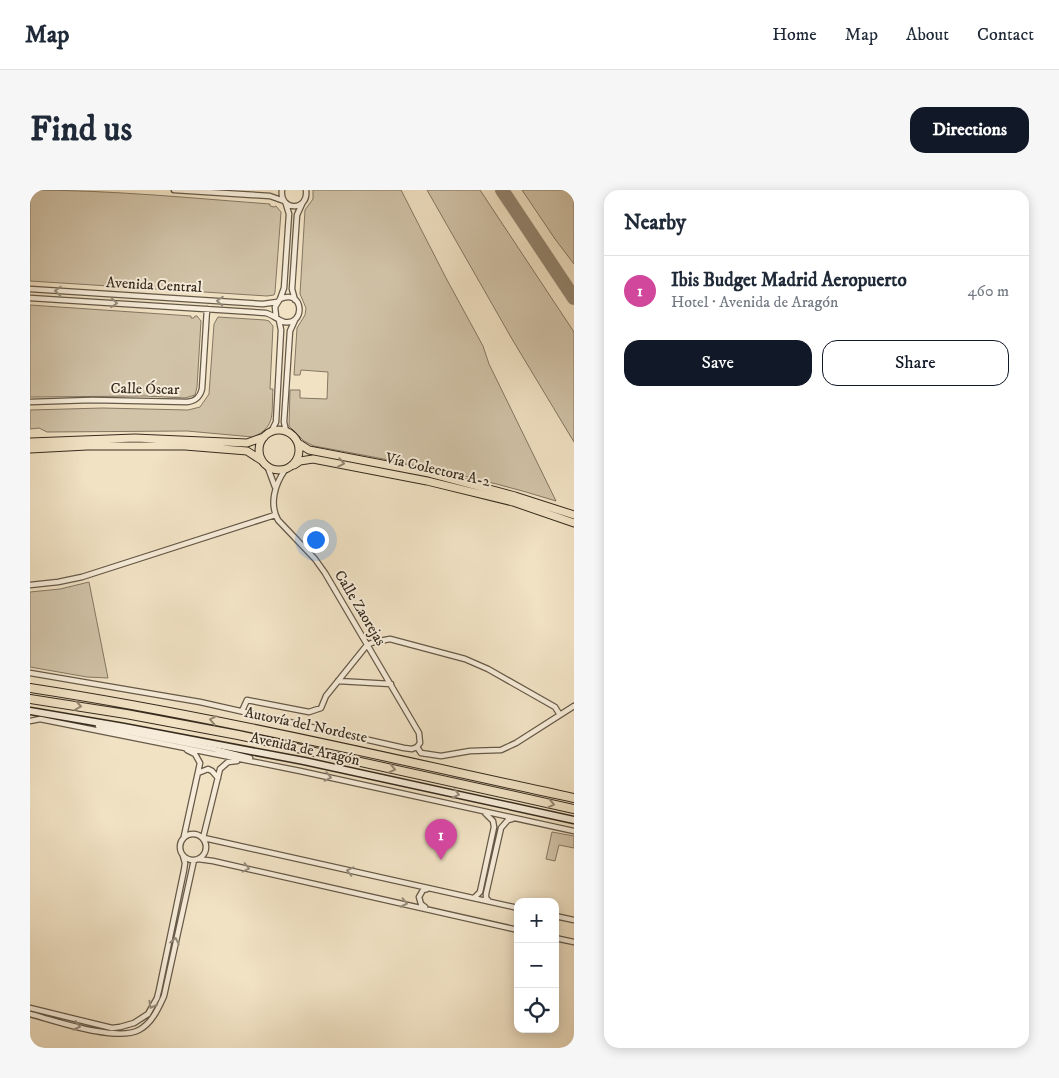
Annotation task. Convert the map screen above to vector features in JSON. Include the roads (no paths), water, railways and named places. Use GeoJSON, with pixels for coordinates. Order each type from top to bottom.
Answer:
{"type":"FeatureCollection","features":[{"type":"Feature","properties":{"kind":"highway","name":"Autovía del Nordeste"},"geometry":{"type":"LineString","coordinates":[[30,688],[129,703],[230,723],[574,798]]}},
{"type":"Feature","properties":{"kind":"highway","name":"Autovía del Nordeste"},"geometry":{"type":"LineString","coordinates":[[30,699],[126,714],[246,737],[574,809]]}},
{"type":"Feature","properties":{"kind":"main road"},"geometry":{"type":"LineString","coordinates":[[30,442],[135,438],[247,443],[264,437],[271,432],[281,430],[291,434],[298,443],[299,454],[294,465],[285,470],[274,470],[268,468],[261,460],[247,452],[185,446],[86,446],[30,449]]}},
{"type":"Feature","properties":{"kind":"main road"},"geometry":{"type":"LineString","coordinates":[[261,460],[259,450],[264,437]]}},
{"type":"Feature","properties":{"kind":"main road","name":"Vía Colectora A-2"},"geometry":{"type":"LineString","coordinates":[[298,443],[309,450],[429,474],[515,496],[574,515]]}},
{"type":"Feature","properties":{"kind":"main road","name":"Vía Colectora A-2"},"geometry":{"type":"LineString","coordinates":[[294,465],[300,461],[313,459],[389,473],[513,502],[574,523]]}},
{"type":"Feature","properties":{"kind":"street"},"geometry":{"type":"LineString","coordinates":[[174,190],[270,196],[294,206],[302,204]]}},
{"type":"Feature","properties":{"kind":"street"},"geometry":{"type":"LineString","coordinates":[[271,432],[276,422],[281,330],[274,307],[284,288],[289,214],[282,190]]}},
{"type":"Feature","properties":{"kind":"street"},"geometry":{"type":"LineString","coordinates":[[286,431],[284,422],[289,334],[300,310],[292,289],[297,215],[306,197],[306,190]]}},
{"type":"Feature","properties":{"kind":"street","name":"Avenida Central"},"geometry":{"type":"LineString","coordinates":[[30,290],[263,304],[279,300]]}},
{"type":"Feature","properties":{"kind":"street"},"geometry":{"type":"LineString","coordinates":[[279,300],[288,297],[295,300]]}},
{"type":"Feature","properties":{"kind":"street","name":"Avenida Central"},"geometry":{"type":"LineString","coordinates":[[30,298],[266,313],[278,318]]}},
{"type":"Feature","properties":{"kind":"street","name":"Calle Óscar"},"geometry":{"type":"LineString","coordinates":[[30,402],[92,400],[187,402],[195,400],[199,397],[202,388],[207,309]]}},
{"type":"Feature","properties":{"kind":"street"},"geometry":{"type":"LineString","coordinates":[[278,318],[287,322],[295,320]]}},
{"type":"Feature","properties":{"kind":"street"},"geometry":{"type":"LineString","coordinates":[[268,468],[275,487]]}},
{"type":"Feature","properties":{"kind":"street"},"geometry":{"type":"LineString","coordinates":[[30,585],[82,577],[275,515],[273,509],[275,487],[285,470]]}},
{"type":"Feature","properties":{"kind":"street","name":"Calle Zaorejas"},"geometry":{"type":"LineString","coordinates":[[275,515],[320,566],[419,733],[420,743],[417,748]]}},
{"type":"Feature","properties":{"kind":"street"},"geometry":{"type":"LineString","coordinates":[[242,711],[247,700],[309,712],[318,710],[321,708],[326,696],[367,645],[390,639],[465,659],[488,669],[555,707],[560,715]]}},
{"type":"Feature","properties":{"kind":"street"},"geometry":{"type":"LineString","coordinates":[[30,673],[200,702],[404,748],[417,748],[421,753],[441,756],[470,751],[501,750],[574,706]]}},
{"type":"Feature","properties":{"kind":"street"},"geometry":{"type":"LineString","coordinates":[[338,681],[391,684]]}},
{"type":"Feature","properties":{"kind":"street","name":"Avenida de Aragón"},"geometry":{"type":"LineString","coordinates":[[30,711],[39,716],[124,726],[304,761],[574,820]]}},
{"type":"Feature","properties":{"kind":"street"},"geometry":{"type":"LineString","coordinates":[[30,721],[39,716],[214,749],[300,771]]}},
{"type":"Feature","properties":{"kind":"street"},"geometry":{"type":"LineString","coordinates":[[39,716],[574,831]]}},
{"type":"Feature","properties":{"kind":"street"},"geometry":{"type":"LineString","coordinates":[[30,1008],[112,1028],[128,1026],[148,1014],[158,990],[184,870],[185,863],[180,846],[184,836],[200,763],[195,754],[179,747]]}},
{"type":"Feature","properties":{"kind":"street"},"geometry":{"type":"LineString","coordinates":[[30,1014],[112,1034],[129,1033],[139,1030],[150,1021],[164,996],[196,860],[206,850],[206,842],[203,838],[220,769],[228,762],[234,761],[264,764]]}},
{"type":"Feature","properties":{"kind":"street"},"geometry":{"type":"LineString","coordinates":[[198,773],[208,769],[218,778]]}},
{"type":"Feature","properties":{"kind":"street"},"geometry":{"type":"LineString","coordinates":[[474,898],[480,892],[494,827],[493,821],[480,810]]}},
{"type":"Feature","properties":{"kind":"street"},"geometry":{"type":"LineString","coordinates":[[489,901],[486,898],[486,894],[501,828],[508,820],[514,818]]}},
{"type":"Feature","properties":{"kind":"street"},"geometry":{"type":"LineString","coordinates":[[184,836],[196,834],[203,838],[514,907]]}},
{"type":"Feature","properties":{"kind":"street"},"geometry":{"type":"LineString","coordinates":[[183,856],[426,908],[514,929]]}},
{"type":"Feature","properties":{"kind":"street"},"geometry":{"type":"LineString","coordinates":[[426,908],[421,904],[419,897],[423,890],[428,889]]}},
{"type":"Feature","properties":{"kind":"street"},"geometry":{"type":"LineString","coordinates":[[559,917],[574,920]]}},
{"type":"Feature","properties":{"kind":"street"},"geometry":{"type":"LineString","coordinates":[[559,939],[574,942]]}},
{"type":"Feature","properties":{"kind":"place","name":"Ibis Budget Madrid Aeropuerto"},"geometry":{"type":"Point","coordinates":[441,860]}}]}
